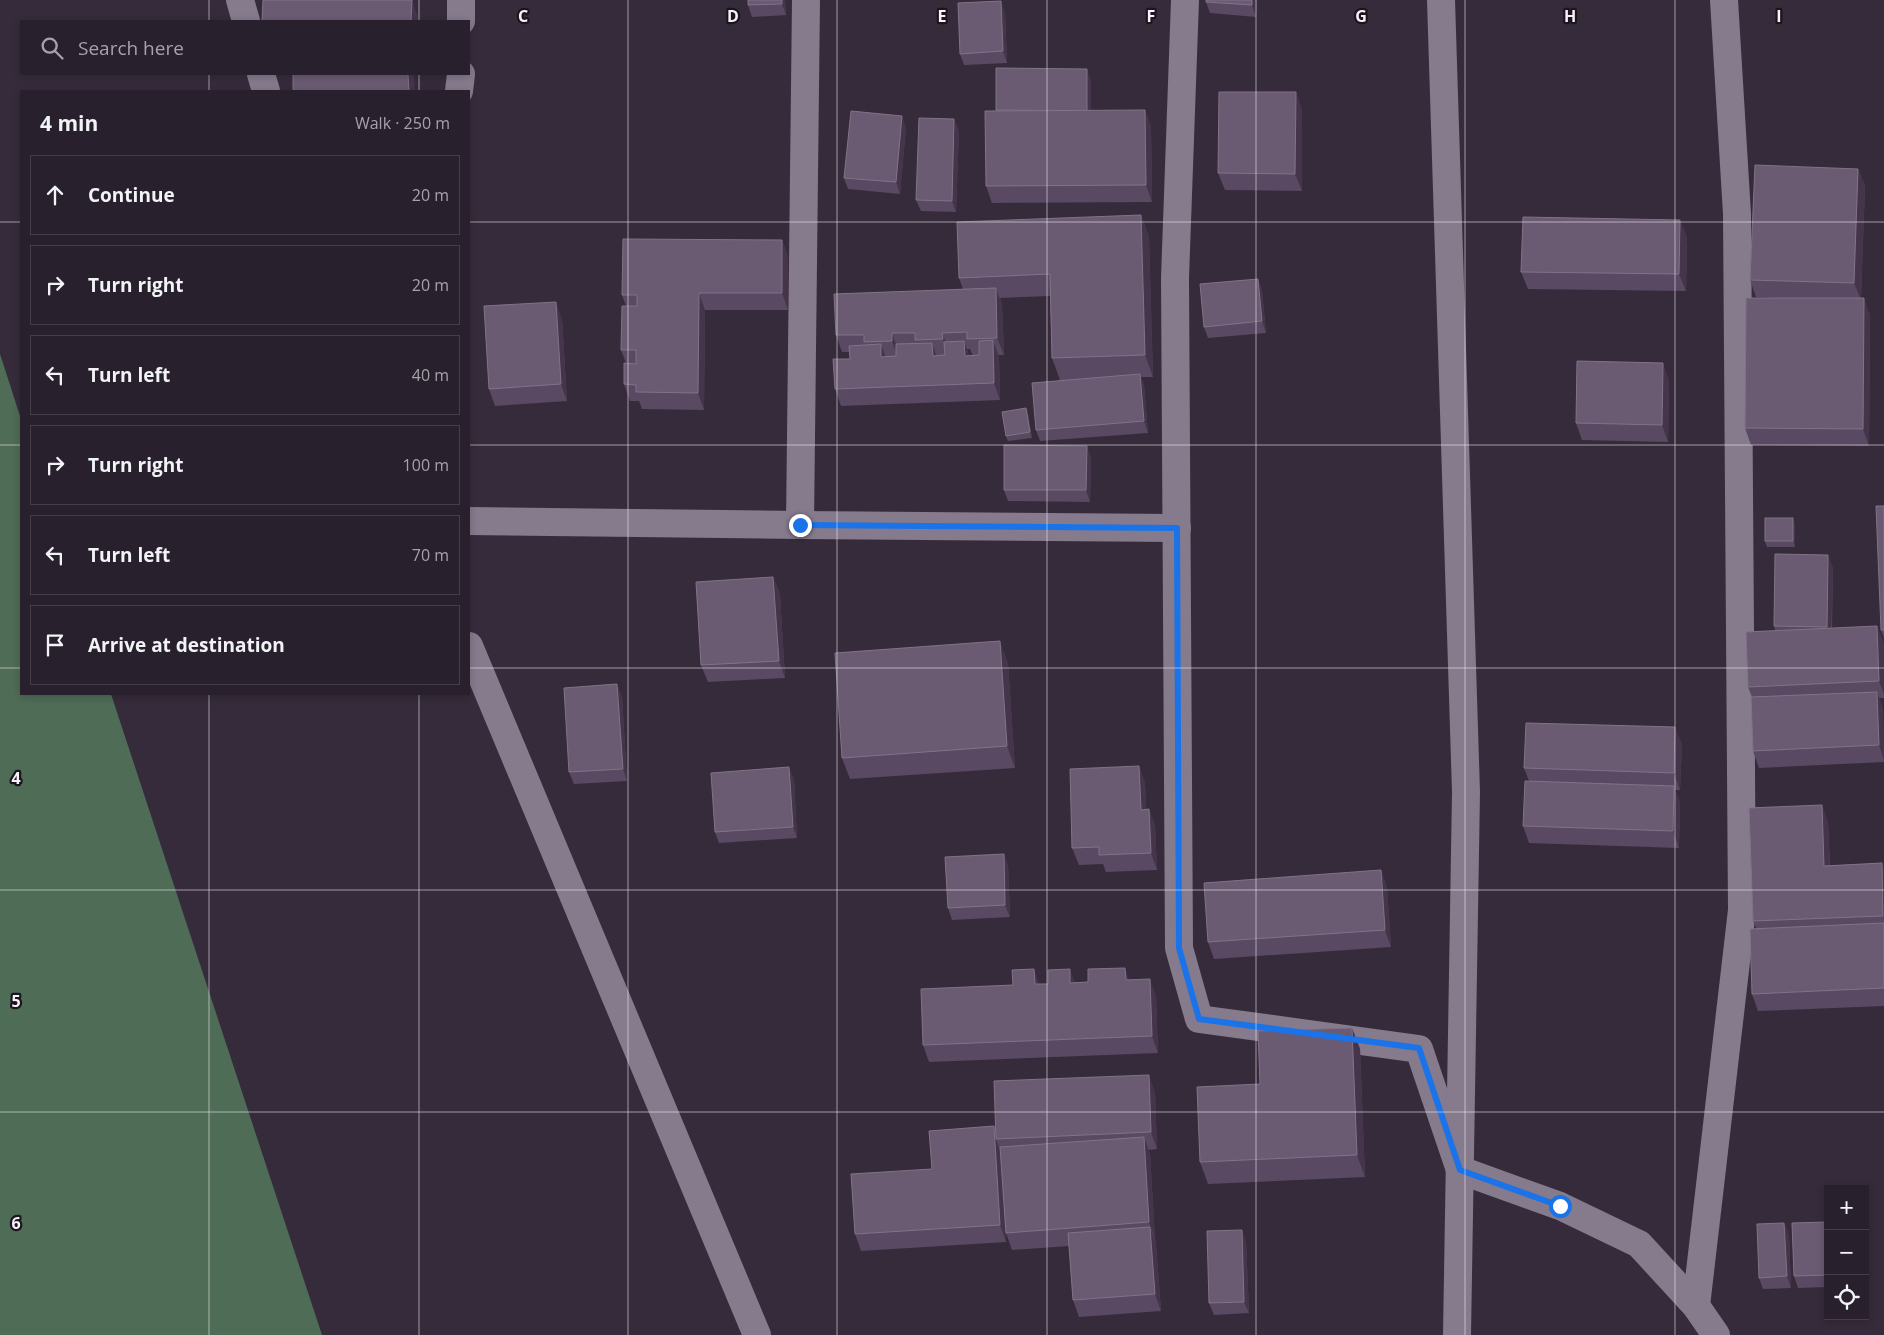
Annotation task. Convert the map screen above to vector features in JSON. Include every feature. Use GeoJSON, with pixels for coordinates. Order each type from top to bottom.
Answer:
{"type":"FeatureCollection","features":[{"type":"Feature","properties":{"kind":"street"},"geometry":{"type":"LineString","coordinates":[[240,0],[246,20]]}},
{"type":"Feature","properties":{"kind":"street"},"geometry":{"type":"LineString","coordinates":[[461,0],[461,20]]}},
{"type":"Feature","properties":{"kind":"street"},"geometry":{"type":"LineString","coordinates":[[800,525],[806,0]]}},
{"type":"Feature","properties":{"kind":"street"},"geometry":{"type":"LineString","coordinates":[[1185,0],[1176,278],[1179,948],[1199,1019],[1419,1048],[1460,1170]]}},
{"type":"Feature","properties":{"kind":"street"},"geometry":{"type":"LineString","coordinates":[[1441,0],[1466,792],[1458,1335]]}},
{"type":"Feature","properties":{"kind":"street"},"geometry":{"type":"LineString","coordinates":[[1696,1306],[1742,910],[1737,214],[1724,0]]}},
{"type":"Feature","properties":{"kind":"street"},"geometry":{"type":"LineString","coordinates":[[261,75],[266,90]]}},
{"type":"Feature","properties":{"kind":"street"},"geometry":{"type":"LineString","coordinates":[[459,90],[461,75]]}},
{"type":"Feature","properties":{"kind":"street"},"geometry":{"type":"LineString","coordinates":[[470,521],[1177,528]]}},
{"type":"Feature","properties":{"kind":"street"},"geometry":{"type":"LineString","coordinates":[[470,648],[756,1335]]}},
{"type":"Feature","properties":{"kind":"street"},"geometry":{"type":"LineString","coordinates":[[1460,1170],[1560,1206],[1639,1244],[1696,1306],[1716,1335]]}},
{"type":"Feature","properties":{"kind":"green space"},"geometry":{"type":"Polygon","coordinates":[[[0,354],[20,416],[20,695],[111,695],[322,1335],[0,1335],[0,354]]]}},
{"type":"Feature","properties":{"kind":"building"},"geometry":{"type":"Polygon","coordinates":[[[263,0],[412,0],[411,20],[262,20],[263,0]]]}},
{"type":"Feature","properties":{"kind":"building"},"geometry":{"type":"Polygon","coordinates":[[[748,0],[782,0],[782,4],[748,5],[748,0]]]}},
{"type":"Feature","properties":{"kind":"building"},"geometry":{"type":"Polygon","coordinates":[[[1206,0],[1252,0],[1252,5],[1206,2],[1206,0]]]}},
{"type":"Feature","properties":{"kind":"building"},"geometry":{"type":"Polygon","coordinates":[[[1001,1],[1003,51],[960,54],[958,3],[1001,1]]]}},
{"type":"Feature","properties":{"kind":"building"},"geometry":{"type":"Polygon","coordinates":[[[996,68],[1087,69],[1087,111],[996,110],[996,68]]]}},
{"type":"Feature","properties":{"kind":"building"},"geometry":{"type":"Polygon","coordinates":[[[293,75],[408,75],[409,90],[293,90],[293,75]]]}},
{"type":"Feature","properties":{"kind":"building"},"geometry":{"type":"Polygon","coordinates":[[[1219,92],[1296,92],[1295,174],[1218,173],[1219,92]]]}},
{"type":"Feature","properties":{"kind":"building"},"geometry":{"type":"Polygon","coordinates":[[[1145,110],[1146,185],[986,186],[985,111],[1145,110]]]}},
{"type":"Feature","properties":{"kind":"building"},"geometry":{"type":"Polygon","coordinates":[[[851,111],[902,116],[896,182],[844,178],[851,111]]]}},
{"type":"Feature","properties":{"kind":"building"},"geometry":{"type":"Polygon","coordinates":[[[919,118],[954,119],[952,201],[916,200],[919,118]]]}},
{"type":"Feature","properties":{"kind":"building"},"geometry":{"type":"Polygon","coordinates":[[[1755,165],[1858,169],[1854,283],[1750,280],[1755,165]]]}},
{"type":"Feature","properties":{"kind":"building"},"geometry":{"type":"Polygon","coordinates":[[[1141,215],[1145,355],[1052,358],[1050,274],[959,278],[957,222],[1141,215]]]}},
{"type":"Feature","properties":{"kind":"building"},"geometry":{"type":"Polygon","coordinates":[[[1523,217],[1680,220],[1679,274],[1521,272],[1523,217]]]}},
{"type":"Feature","properties":{"kind":"building"},"geometry":{"type":"Polygon","coordinates":[[[623,239],[782,240],[782,293],[699,293],[698,393],[636,392],[636,385],[624,384],[624,363],[636,364],[636,350],[621,350],[622,306],[637,306],[637,295],[622,295],[623,239]]]}},
{"type":"Feature","properties":{"kind":"building"},"geometry":{"type":"Polygon","coordinates":[[[1258,279],[1262,321],[1204,327],[1200,284],[1258,279]]]}},
{"type":"Feature","properties":{"kind":"building"},"geometry":{"type":"Polygon","coordinates":[[[996,288],[997,338],[967,339],[967,332],[942,333],[943,339],[915,340],[915,333],[892,333],[892,341],[864,342],[864,335],[836,335],[834,294],[996,288]]]}},
{"type":"Feature","properties":{"kind":"building"},"geometry":{"type":"Polygon","coordinates":[[[1746,298],[1864,298],[1863,429],[1745,428],[1746,298]]]}},
{"type":"Feature","properties":{"kind":"building"},"geometry":{"type":"Polygon","coordinates":[[[556,302],[561,384],[489,389],[484,306],[556,302]]]}},
{"type":"Feature","properties":{"kind":"building"},"geometry":{"type":"Polygon","coordinates":[[[993,340],[994,383],[835,389],[833,359],[850,359],[849,346],[881,344],[881,357],[896,356],[896,344],[932,343],[933,356],[945,355],[944,342],[964,341],[965,356],[979,355],[979,341],[993,340]]]}},
{"type":"Feature","properties":{"kind":"building"},"geometry":{"type":"Polygon","coordinates":[[[1577,361],[1663,363],[1662,425],[1576,423],[1577,361]]]}},
{"type":"Feature","properties":{"kind":"building"},"geometry":{"type":"Polygon","coordinates":[[[1140,374],[1144,421],[1036,430],[1032,383],[1140,374]]]}},
{"type":"Feature","properties":{"kind":"building"},"geometry":{"type":"Polygon","coordinates":[[[1026,408],[1030,432],[1006,436],[1002,412],[1026,408]]]}},
{"type":"Feature","properties":{"kind":"building"},"geometry":{"type":"Polygon","coordinates":[[[1004,445],[1087,446],[1086,490],[1004,490],[1004,445]]]}},
{"type":"Feature","properties":{"kind":"building"},"geometry":{"type":"Polygon","coordinates":[[[1876,506],[1884,506],[1884,630],[1881,630],[1876,506]]]}},
{"type":"Feature","properties":{"kind":"building"},"geometry":{"type":"Polygon","coordinates":[[[1765,518],[1793,518],[1793,541],[1765,541],[1765,518]]]}},
{"type":"Feature","properties":{"kind":"building"},"geometry":{"type":"Polygon","coordinates":[[[1775,554],[1828,555],[1827,627],[1774,626],[1775,554]]]}},
{"type":"Feature","properties":{"kind":"building"},"geometry":{"type":"Polygon","coordinates":[[[773,577],[779,661],[701,665],[696,582],[773,577]]]}},
{"type":"Feature","properties":{"kind":"building"},"geometry":{"type":"Polygon","coordinates":[[[1877,626],[1879,681],[1748,687],[1746,632],[1877,626]]]}},
{"type":"Feature","properties":{"kind":"building"},"geometry":{"type":"Polygon","coordinates":[[[1000,641],[1007,746],[842,758],[835,653],[1000,641]]]}},
{"type":"Feature","properties":{"kind":"building"},"geometry":{"type":"Polygon","coordinates":[[[617,684],[623,769],[569,772],[564,688],[617,684]]]}},
{"type":"Feature","properties":{"kind":"building"},"geometry":{"type":"Polygon","coordinates":[[[1877,692],[1879,745],[1753,751],[1751,697],[1877,692]]]}},
{"type":"Feature","properties":{"kind":"building"},"geometry":{"type":"Polygon","coordinates":[[[1526,723],[1675,727],[1674,773],[1524,768],[1526,723]]]}},
{"type":"Feature","properties":{"kind":"building"},"geometry":{"type":"Polygon","coordinates":[[[1139,766],[1141,810],[1149,809],[1151,853],[1099,855],[1099,847],[1072,848],[1070,769],[1139,766]]]}},
{"type":"Feature","properties":{"kind":"building"},"geometry":{"type":"Polygon","coordinates":[[[789,767],[793,827],[715,832],[711,773],[789,767]]]}},
{"type":"Feature","properties":{"kind":"building"},"geometry":{"type":"Polygon","coordinates":[[[1525,781],[1674,786],[1673,831],[1523,826],[1525,781]]]}},
{"type":"Feature","properties":{"kind":"building"},"geometry":{"type":"Polygon","coordinates":[[[1822,805],[1824,866],[1882,863],[1883,916],[1753,921],[1749,808],[1822,805]]]}},
{"type":"Feature","properties":{"kind":"building"},"geometry":{"type":"Polygon","coordinates":[[[1004,854],[1005,905],[948,908],[945,857],[1004,854]]]}},
{"type":"Feature","properties":{"kind":"building"},"geometry":{"type":"Polygon","coordinates":[[[1381,870],[1385,930],[1208,942],[1204,883],[1381,870]]]}},
{"type":"Feature","properties":{"kind":"building"},"geometry":{"type":"Polygon","coordinates":[[[1884,923],[1884,988],[1752,994],[1750,929],[1884,923]]]}},
{"type":"Feature","properties":{"kind":"building"},"geometry":{"type":"Polygon","coordinates":[[[1125,968],[1126,980],[1150,979],[1152,1036],[923,1045],[921,989],[1013,985],[1012,970],[1034,969],[1035,984],[1048,984],[1048,970],[1070,969],[1070,983],[1088,982],[1088,969],[1125,968]]]}},
{"type":"Feature","properties":{"kind":"building"},"geometry":{"type":"Polygon","coordinates":[[[1352,1028],[1357,1155],[1200,1162],[1197,1087],[1260,1084],[1258,1031],[1352,1028]]]}},
{"type":"Feature","properties":{"kind":"building"},"geometry":{"type":"Polygon","coordinates":[[[1149,1075],[1151,1132],[996,1139],[994,1081],[1149,1075]]]}},
{"type":"Feature","properties":{"kind":"building"},"geometry":{"type":"Polygon","coordinates":[[[994,1126],[1000,1225],[855,1234],[851,1174],[932,1169],[929,1131],[994,1126]]]}},
{"type":"Feature","properties":{"kind":"building"},"geometry":{"type":"Polygon","coordinates":[[[1144,1137],[1149,1222],[1006,1233],[1000,1147],[1144,1137]]]}},
{"type":"Feature","properties":{"kind":"building"},"geometry":{"type":"Polygon","coordinates":[[[1824,1222],[1824,1275],[1794,1276],[1792,1223],[1824,1222]]]}},
{"type":"Feature","properties":{"kind":"building"},"geometry":{"type":"Polygon","coordinates":[[[1784,1223],[1787,1276],[1759,1278],[1757,1224],[1784,1223]]]}},
{"type":"Feature","properties":{"kind":"building"},"geometry":{"type":"Polygon","coordinates":[[[1150,1227],[1155,1294],[1073,1300],[1068,1233],[1150,1227]]]}},
{"type":"Feature","properties":{"kind":"building"},"geometry":{"type":"Polygon","coordinates":[[[1242,1230],[1244,1302],[1209,1303],[1207,1231],[1242,1230]]]}},
{"type":"Feature","properties":{"kind":"route"},"geometry":{"type":"LineString","coordinates":[[800,525],[1177,528],[1179,948],[1199,1019],[1419,1048],[1460,1170],[1560,1206]]}}]}
